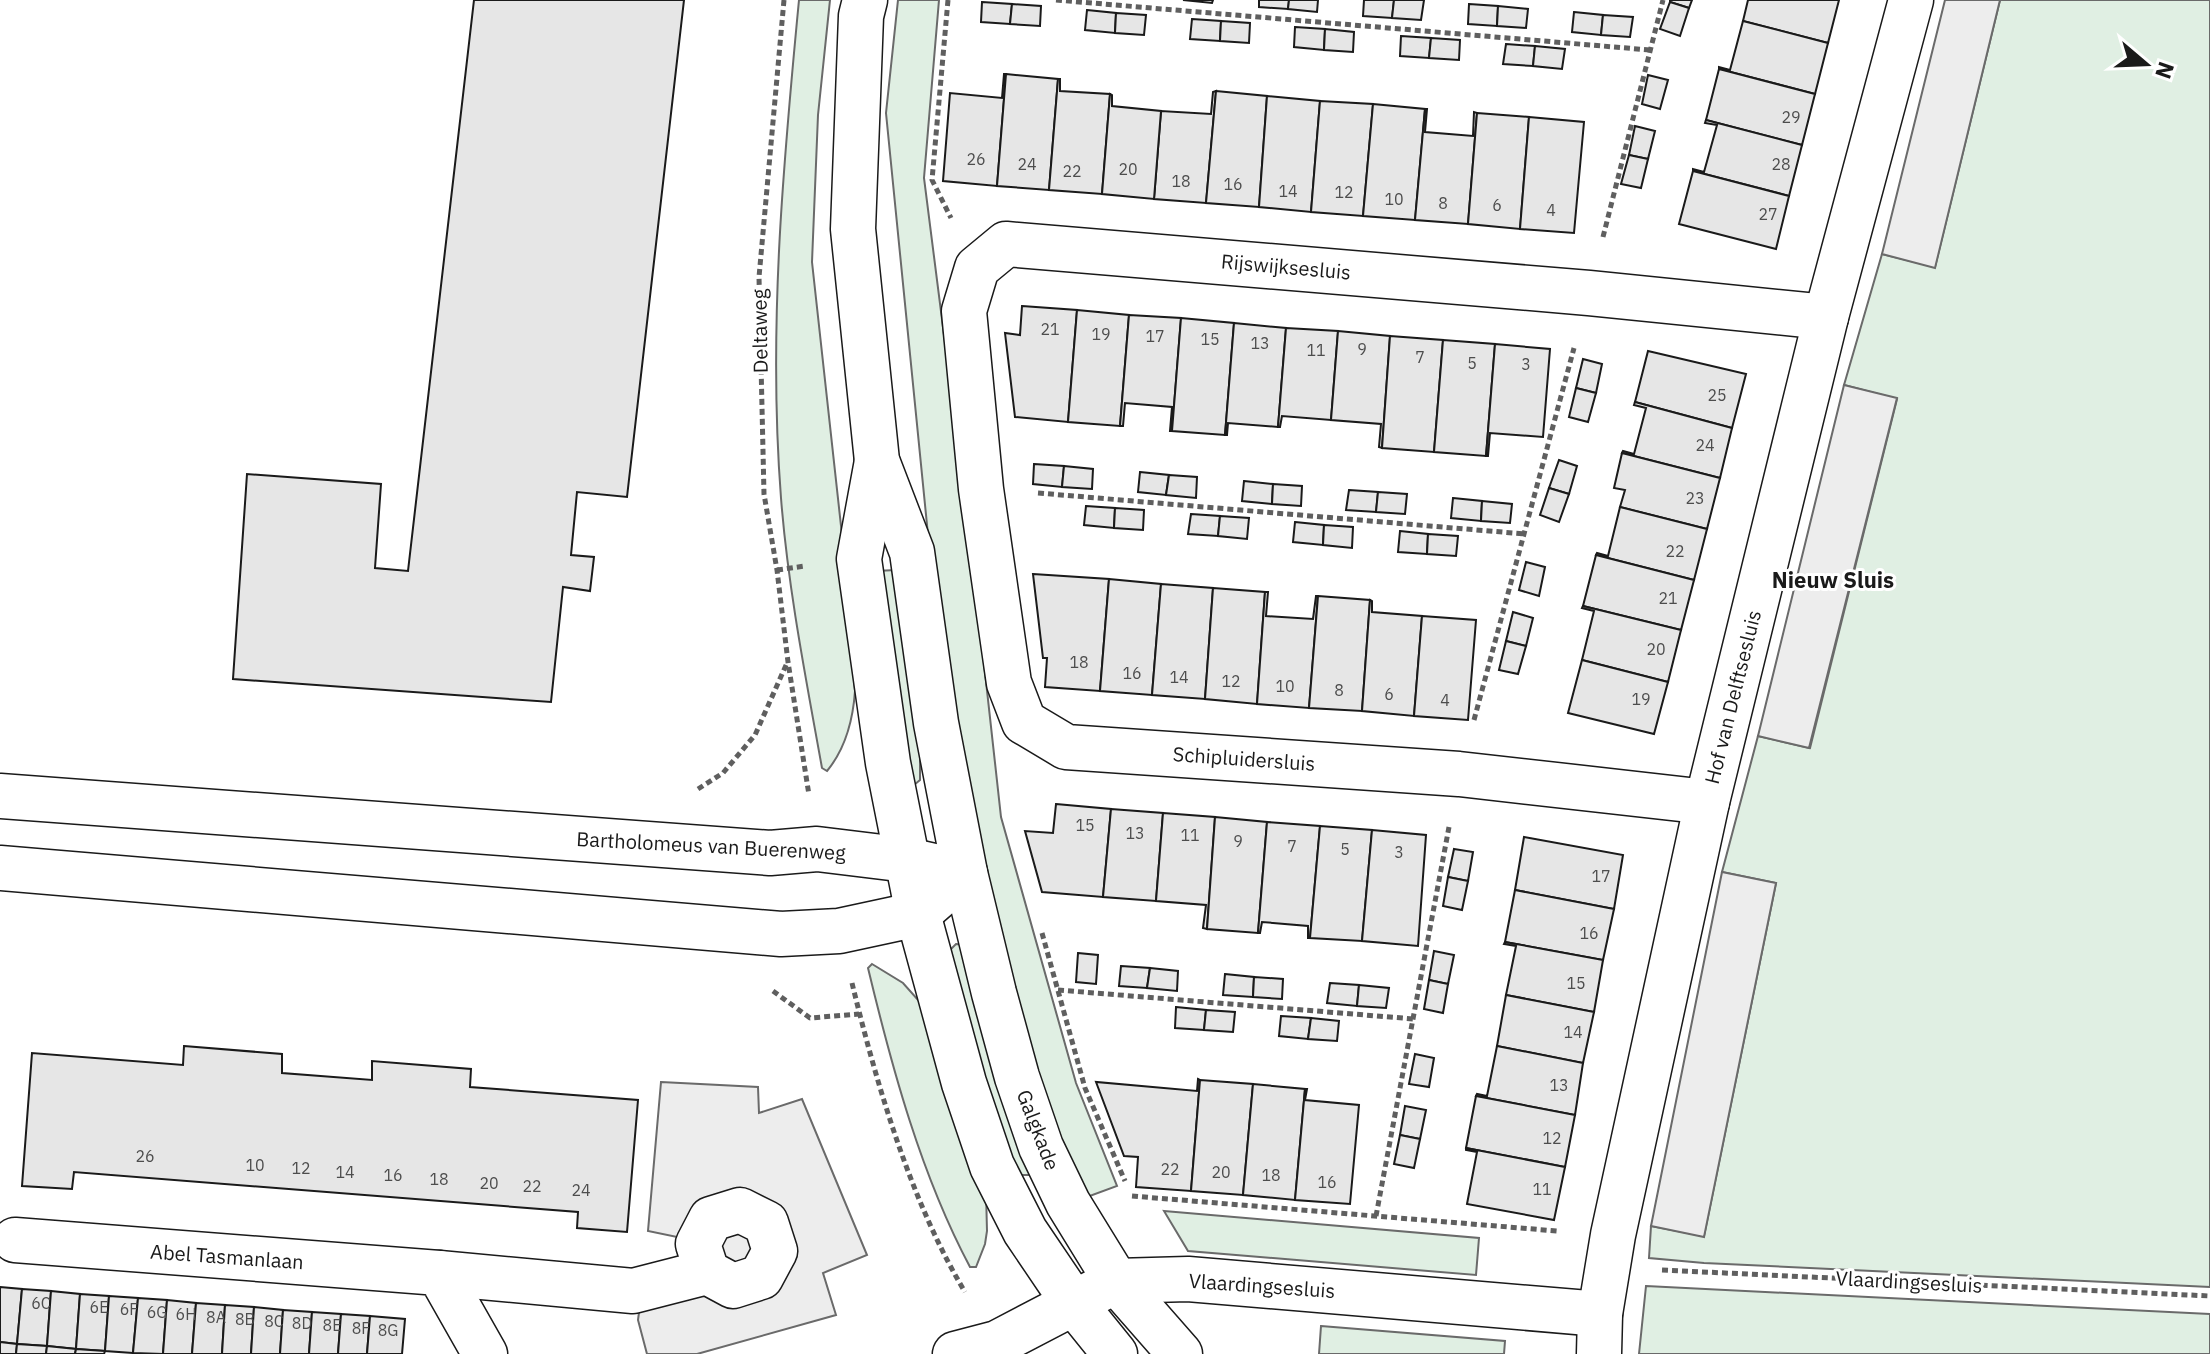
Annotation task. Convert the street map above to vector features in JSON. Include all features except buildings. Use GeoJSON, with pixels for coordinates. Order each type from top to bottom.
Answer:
{"type":"FeatureCollection","features":[{"type":"Feature","properties":{"kind":"street"},"geometry":{"type":"LineString","coordinates":[[0,868],[781,934],[839,931],[918,914],[965,873],[936,723],[912,552],[877,461],[853,229],[861,16],[865,0]]}},
{"type":"Feature","properties":{"kind":"street","name":"Hof van Delftsesluis"},"geometry":{"type":"LineString","coordinates":[[1599,1334],[1611,1251],[1707,802],[1826,317],[1911,0]]}},
{"type":"Feature","properties":{"kind":"street","name":"Rijswijksesluis"},"geometry":{"type":"LineString","coordinates":[[977,268],[1006,244],[1589,293],[1826,317]]}},
{"type":"Feature","properties":{"kind":"street"},"geometry":{"type":"LineString","coordinates":[[977,268],[964,311],[981,489]]}},
{"type":"Feature","properties":{"kind":"street"},"geometry":{"type":"LineString","coordinates":[[877,461],[859,559],[888,763],[918,914],[964,1083],[992,1166],[1025,1231],[1073,1302],[1115,1354]]}},
{"type":"Feature","properties":{"kind":"street","name":"Schipluidersluis"},"geometry":{"type":"LineString","coordinates":[[981,489],[1009,683],[1024,722],[1066,747],[1459,774],[1707,802]]}},
{"type":"Feature","properties":{"kind":"street","name":"Bartholomeus van Buerenweg"},"geometry":{"type":"LineString","coordinates":[[0,796],[770,853],[817,849],[907,860],[965,873]]}},
{"type":"Feature","properties":{"kind":"street","name":"Galgkade"},"geometry":{"type":"LineString","coordinates":[[965,873],[1017,1077],[1041,1147],[1068,1203],[1116,1281],[1180,1354]]}},
{"type":"Feature","properties":{"kind":"street","name":"Abel Tasmanlaan"},"geometry":{"type":"LineString","coordinates":[[15,1240],[633,1291],[707,1272]]}},
{"type":"Feature","properties":{"kind":"street"},"geometry":{"type":"LineString","coordinates":[[439,1273],[485,1354]]}},
{"type":"Feature","properties":{"kind":"street","name":"Vlaardingsesluis"},"geometry":{"type":"LineString","coordinates":[[1116,1281],[1188,1279],[1599,1334]]}},
{"type":"Feature","properties":{"kind":"street"},"geometry":{"type":"LineString","coordinates":[[955,1354],[997,1343],[1116,1281]]}},
{"type":"Feature","properties":{"kind":"path","name":"Deltaweg"},"geometry":{"type":"LineString","coordinates":[[687,796],[723,773],[755,735],[788,662],[764,494],[759,277],[784,0]]}},
{"type":"Feature","properties":{"kind":"path"},"geometry":{"type":"LineString","coordinates":[[948,0],[932,180],[977,268]]}},
{"type":"Feature","properties":{"kind":"path"},"geometry":{"type":"LineString","coordinates":[[1056,0],[1650,50]]}},
{"type":"Feature","properties":{"kind":"path"},"geometry":{"type":"LineString","coordinates":[[1376,1216],[1459,774],[1589,293],[1663,0]]}},
{"type":"Feature","properties":{"kind":"path"},"geometry":{"type":"LineString","coordinates":[[981,489],[1525,534]]}},
{"type":"Feature","properties":{"kind":"path"},"geometry":{"type":"LineString","coordinates":[[1038,919],[1085,1088],[1126,1182]]}},
{"type":"Feature","properties":{"kind":"path"},"geometry":{"type":"LineString","coordinates":[[1058,990],[1414,1019]]}},
{"type":"Feature","properties":{"kind":"path"},"geometry":{"type":"LineString","coordinates":[[859,1014],[893,1126],[933,1235],[997,1343]]}},
{"type":"Feature","properties":{"kind":"path","name":"Vlaardingsesluis"},"geometry":{"type":"LineString","coordinates":[[1140,1208],[1132,1196],[1376,1216],[1611,1251],[2210,1296]]}},
{"type":"Feature","properties":{"kind":"green space"},"geometry":{"type":"Polygon","coordinates":[[[799,0],[830,0],[818,115],[812,262],[842,535],[855,691],[847,733],[827,771],[822,768],[793,600],[777,435],[779,249],[799,0]]]}},
{"type":"Feature","properties":{"kind":"green space"},"geometry":{"type":"Polygon","coordinates":[[[898,0],[939,0],[924,178],[972,555],[1001,817],[1076,1083],[1117,1186],[1087,1197],[1045,1104],[984,873],[931,565],[886,113],[898,0]]]}},
{"type":"Feature","properties":{"kind":"green space"},"geometry":{"type":"Polygon","coordinates":[[[2000,0],[2210,0],[2210,1287],[1649,1258],[1651,1226],[1704,1236],[1776,883],[1722,872],[1758,736],[1810,748],[1897,399],[1844,385],[1882,254],[1935,267],[2000,0]]]}},
{"type":"Feature","properties":{"kind":"green space"},"geometry":{"type":"Polygon","coordinates":[[[896,570],[920,743],[920,780],[914,785],[910,784],[876,571],[896,570]]]}},
{"type":"Feature","properties":{"kind":"green space"},"geometry":{"type":"Polygon","coordinates":[[[956,944],[965,945],[1032,1167],[1029,1175],[1019,1175],[991,1111],[949,951],[956,944]]]}},
{"type":"Feature","properties":{"kind":"green space"},"geometry":{"type":"Polygon","coordinates":[[[872,964],[903,983],[919,1001],[986,1192],[987,1231],[976,1267],[970,1267],[923,1158],[887,1044],[868,968],[872,964]]]}},
{"type":"Feature","properties":{"kind":"green space"},"geometry":{"type":"Polygon","coordinates":[[[1164,1211],[1479,1238],[1476,1275],[1188,1251],[1164,1211]]]}},
{"type":"Feature","properties":{"kind":"green space"},"geometry":{"type":"Polygon","coordinates":[[[1646,1286],[2210,1314],[2210,1354],[1639,1354],[1646,1286]]]}},
{"type":"Feature","properties":{"kind":"green space"},"geometry":{"type":"Polygon","coordinates":[[[1321,1326],[1505,1341],[1504,1354],[1319,1354],[1321,1326]]]}},
{"type":"Feature","properties":{"kind":"shaded area"},"geometry":{"type":"Polygon","coordinates":[[[1945,0],[2000,0],[1935,268],[1882,254],[1945,0]]]}},
{"type":"Feature","properties":{"kind":"shaded area"},"geometry":{"type":"Polygon","coordinates":[[[1844,385],[1897,398],[1809,748],[1758,736],[1844,385]]]}},
{"type":"Feature","properties":{"kind":"shaded area"},"geometry":{"type":"Polygon","coordinates":[[[1722,872],[1776,883],[1704,1237],[1651,1226],[1722,872]]]}},
{"type":"Feature","properties":{"kind":"shaded area"},"geometry":{"type":"Polygon","coordinates":[[[661,1082],[758,1087],[759,1113],[802,1099],[867,1255],[823,1273],[836,1315],[697,1354],[647,1354],[638,1320],[645,1266],[685,1258],[687,1239],[648,1231],[661,1082]]]}},
{"type":"Feature","properties":{"kind":"district","name":"Nieuw Sluis"},"geometry":{"type":"Point","coordinates":[1833,580]}}]}
